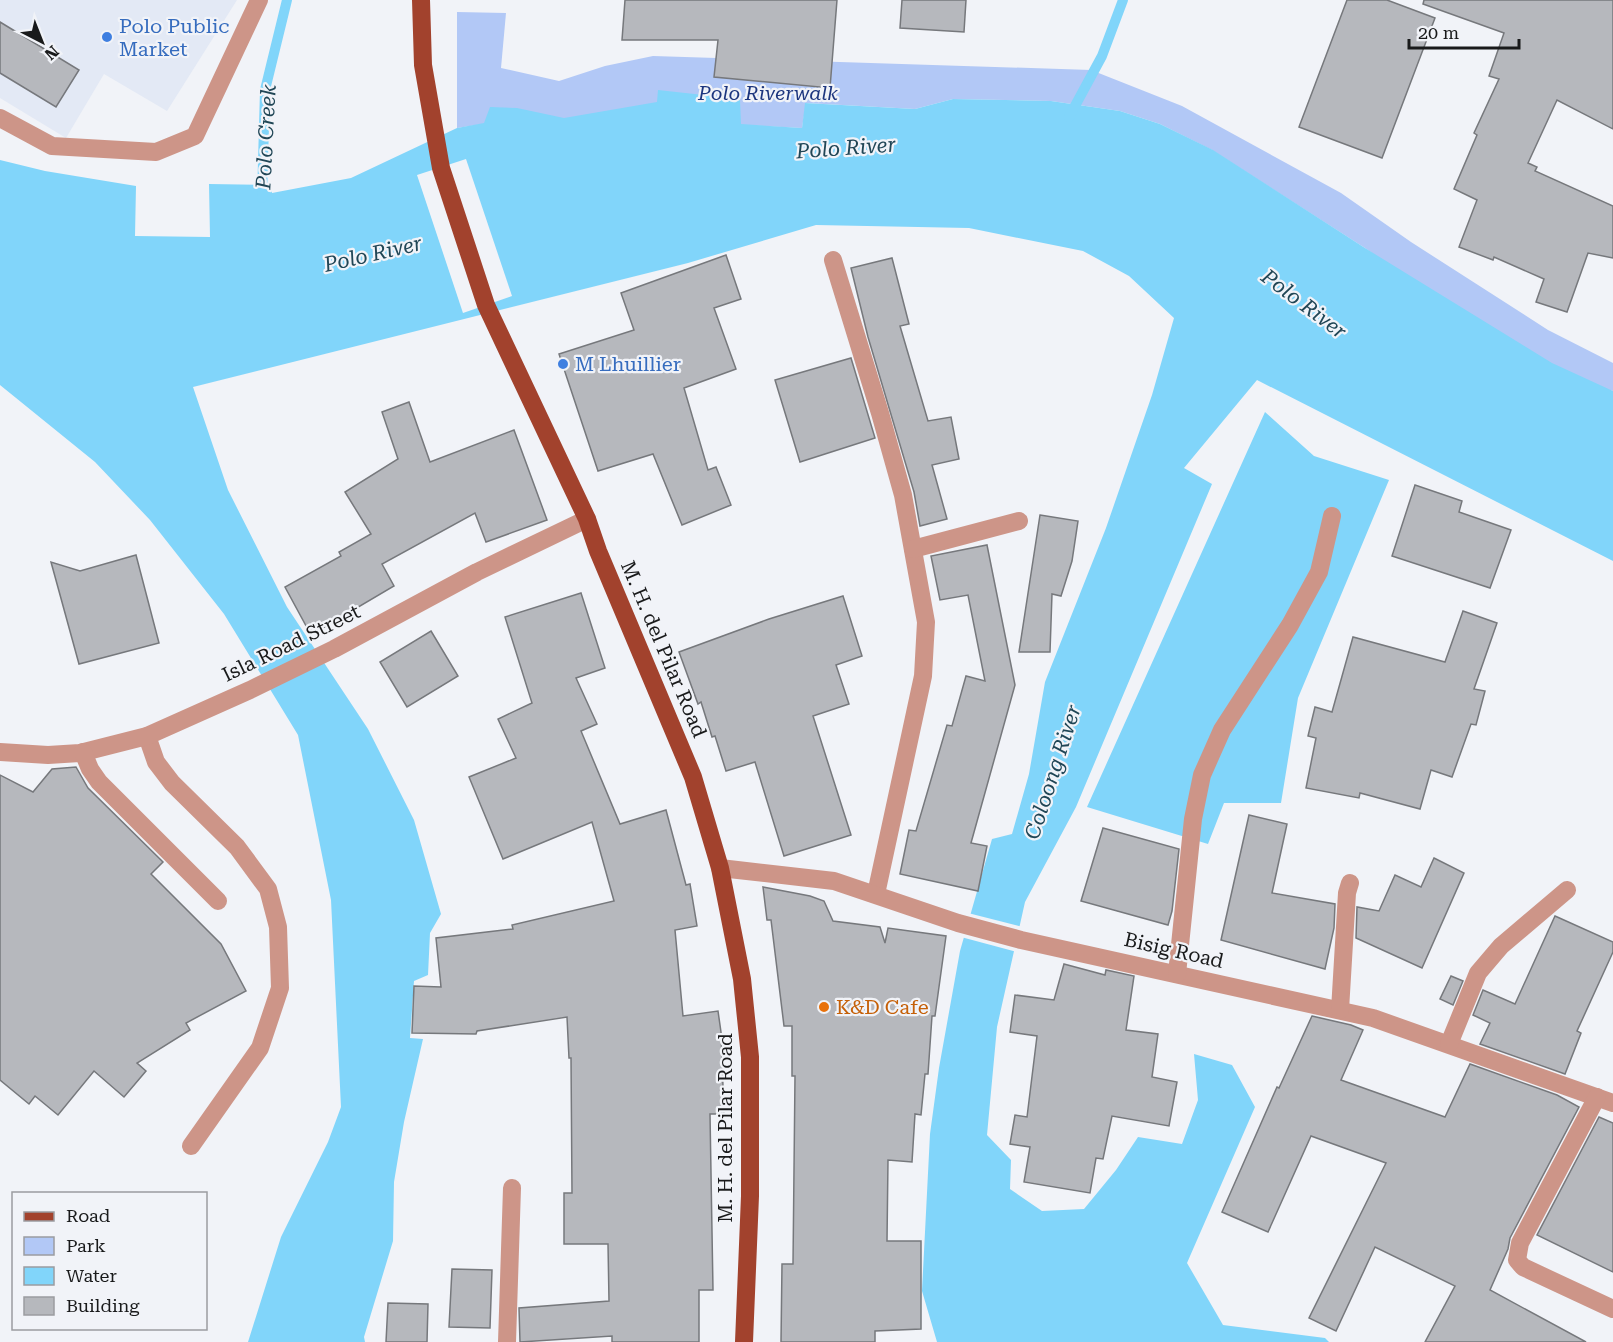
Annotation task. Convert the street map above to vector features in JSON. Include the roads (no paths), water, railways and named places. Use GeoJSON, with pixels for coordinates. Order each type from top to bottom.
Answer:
{"type":"FeatureCollection","features":[{"type":"Feature","properties":{"kind":"main road","name":"M. H. del Pilar Road"},"geometry":{"type":"LineString","coordinates":[[421,0],[423,65],[441,168],[486,304],[587,519],[598,552],[693,777],[720,868],[742,980],[750,1057],[750,1196],[744,1342]]}},
{"type":"Feature","properties":{"kind":"street"},"geometry":{"type":"LineString","coordinates":[[0,118],[52,146],[156,152],[195,136],[259,0]]}},
{"type":"Feature","properties":{"kind":"street"},"geometry":{"type":"LineString","coordinates":[[833,260],[903,495],[926,622],[923,676],[876,894]]}},
{"type":"Feature","properties":{"kind":"street"},"geometry":{"type":"LineString","coordinates":[[1177,974],[1193,819],[1202,775],[1222,730],[1290,625],[1319,572],[1332,516]]}},
{"type":"Feature","properties":{"kind":"street","name":"Isla Road Street"},"geometry":{"type":"LineString","coordinates":[[0,752],[48,755],[82,752],[147,736],[334,649],[477,572],[587,519]]}},
{"type":"Feature","properties":{"kind":"street"},"geometry":{"type":"LineString","coordinates":[[913,549],[1019,521]]}},
{"type":"Feature","properties":{"kind":"street"},"geometry":{"type":"LineString","coordinates":[[147,736],[156,762],[172,783],[237,847],[268,889],[278,927],[280,988],[260,1048],[192,1146]]}},
{"type":"Feature","properties":{"kind":"street"},"geometry":{"type":"LineString","coordinates":[[82,752],[95,778],[218,901]]}},
{"type":"Feature","properties":{"kind":"street","name":"Bisig Road"},"geometry":{"type":"LineString","coordinates":[[720,868],[834,881],[958,923],[1021,940],[1372,1018],[1605,1100]]}},
{"type":"Feature","properties":{"kind":"street"},"geometry":{"type":"LineString","coordinates":[[1340,1010],[1347,893],[1350,883]]}},
{"type":"Feature","properties":{"kind":"street"},"geometry":{"type":"LineString","coordinates":[[1449,1044],[1478,973],[1501,946],[1567,890]]}},
{"type":"Feature","properties":{"kind":"street"},"geometry":{"type":"LineString","coordinates":[[1605,1100],[1520,1243],[1517,1260],[1523,1267],[1613,1309]]}},
{"type":"Feature","properties":{"kind":"street"},"geometry":{"type":"LineString","coordinates":[[507,1342],[512,1188]]}},
{"type":"Feature","properties":{"kind":"water"},"geometry":{"type":"Polygon","coordinates":[[[658,90],[740,99],[741,124],[802,128],[805,103],[915,109],[953,99],[1051,101],[1120,111],[1160,124],[1213,150],[1365,248],[1552,363],[1613,391],[1613,561],[1257,380],[1184,468],[1212,484],[1076,807],[1025,902],[997,1027],[987,1135],[1011,1160],[1010,1189],[1042,1211],[1084,1209],[1116,1170],[1138,1137],[1182,1144],[1198,1100],[1194,1054],[1232,1065],[1255,1107],[1187,1263],[1223,1325],[1325,1338],[1329,1342],[937,1342],[922,1291],[930,1134],[960,951],[992,839],[1012,834],[1029,774],[1045,682],[1106,528],[1152,395],[1174,318],[1129,276],[1083,251],[969,228],[816,225],[688,263],[193,387],[228,490],[287,607],[368,729],[414,820],[441,914],[430,933],[428,975],[414,981],[410,1038],[423,1039],[404,1122],[394,1182],[393,1241],[364,1337],[365,1342],[248,1342],[281,1237],[328,1142],[341,1107],[331,900],[298,735],[224,614],[150,520],[95,462],[0,385],[0,160],[45,171],[136,186],[135,236],[210,237],[209,184],[270,185],[272,193],[351,178],[457,128],[484,123],[490,107],[517,108],[564,118],[657,102],[658,90]]]}},
{"type":"Feature","properties":{"kind":"water"},"geometry":{"type":"Polygon","coordinates":[[[1265,412],[1314,456],[1389,480],[1298,698],[1281,803],[1224,803],[1208,844],[1087,807],[1265,412]]]}},
{"type":"Feature","properties":{"kind":"waterway","name":"Polo Creek"},"geometry":{"type":"LineString","coordinates":[[262,198],[265,90],[287,0]]}},
{"type":"Feature","properties":{"kind":"waterway"},"geometry":{"type":"LineString","coordinates":[[1069,117],[1102,56],[1123,0]]}},
{"type":"Feature","properties":{"kind":"place","name":"Polo Public Market"},"geometry":{"type":"Point","coordinates":[107,37]}},
{"type":"Feature","properties":{"kind":"place","name":"M Lhuillier"},"geometry":{"type":"Point","coordinates":[563,364]}},
{"type":"Feature","properties":{"kind":"place","name":"K&D Cafe"},"geometry":{"type":"Point","coordinates":[824,1007]}},
{"type":"Feature","properties":{"kind":"park label","name":"Polo Riverwalk"},"geometry":{"type":"Point","coordinates":[768,93]}},
{"type":"Feature","properties":{"kind":"water label","name":"Polo River"},"geometry":{"type":"Point","coordinates":[846,148]}},
{"type":"Feature","properties":{"kind":"water label","name":"Polo River"},"geometry":{"type":"Point","coordinates":[373,254]}},
{"type":"Feature","properties":{"kind":"water label","name":"Polo River"},"geometry":{"type":"Point","coordinates":[1304,304]}},
{"type":"Feature","properties":{"kind":"water label","name":"Coloong River"},"geometry":{"type":"Point","coordinates":[1053,772]}}]}
